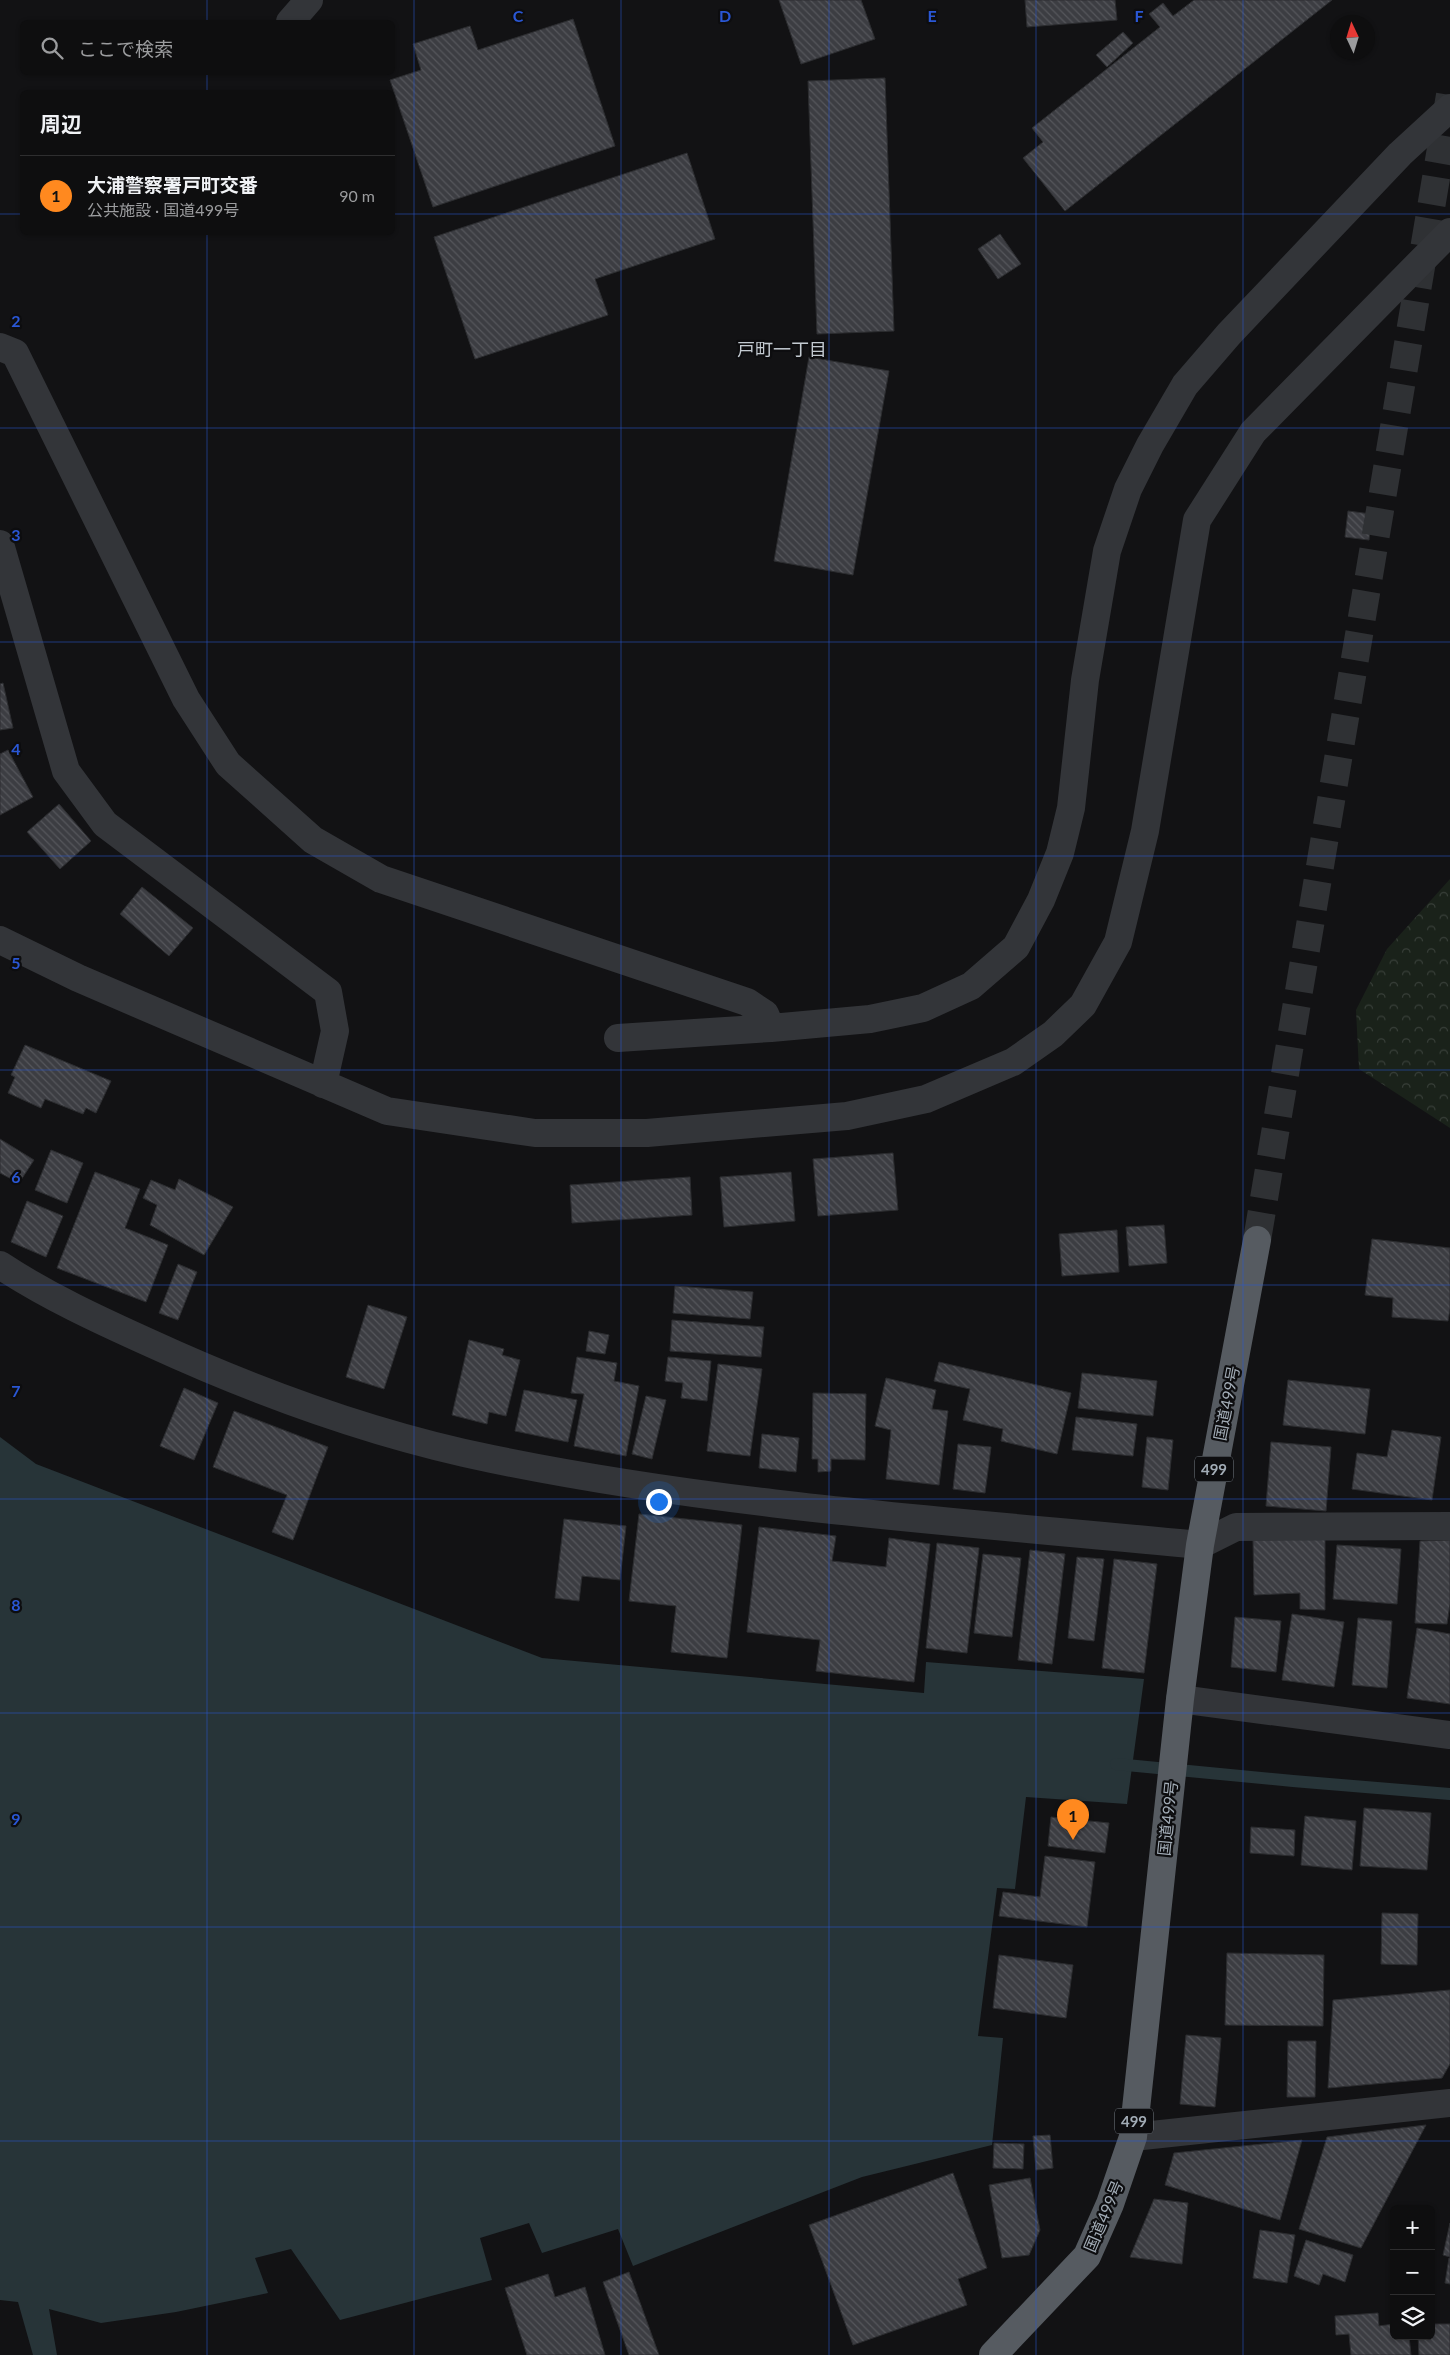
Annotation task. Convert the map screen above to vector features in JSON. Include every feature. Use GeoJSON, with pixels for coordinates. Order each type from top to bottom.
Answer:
{"type":"FeatureCollection","features":[{"type":"Feature","properties":{"kind":"highway","name":"国道499号"},"geometry":{"type":"LineString","coordinates":[[998,2354],[1087,2256],[1110,2204],[1133,2137],[1180,1699],[1200,1545],[1256,1240]]}},
{"type":"Feature","properties":{"kind":"street"},"geometry":{"type":"LineString","coordinates":[[292,20],[308,0]]}},
{"type":"Feature","properties":{"kind":"street"},"geometry":{"type":"LineString","coordinates":[[618,1038],[772,1028],[870,1019],[923,1008],[971,986],[1016,947],[1041,900],[1060,853],[1071,808],[1085,680],[1107,551],[1128,489],[1146,454],[1185,385],[1229,334],[1400,154],[1450,108]]}},
{"type":"Feature","properties":{"kind":"street"},"geometry":{"type":"LineString","coordinates":[[0,940],[78,978],[387,1111],[535,1133],[647,1133],[847,1116],[926,1098],[1013,1062],[1053,1034],[1083,1005],[1118,942],[1145,831],[1197,520],[1253,432],[1450,232]]}},
{"type":"Feature","properties":{"kind":"street"},"geometry":{"type":"LineString","coordinates":[[0,347],[15,353],[186,699],[228,764],[313,840],[381,879],[747,1002],[765,1014],[772,1028]]}},
{"type":"Feature","properties":{"kind":"street"},"geometry":{"type":"LineString","coordinates":[[0,544],[66,771],[105,824],[328,992],[334,1031],[322,1084]]}},
{"type":"Feature","properties":{"kind":"street"},"geometry":{"type":"LineString","coordinates":[[0,1265],[85,1314],[250,1387],[375,1430],[491,1459],[691,1494],[1200,1545],[1236,1528],[1450,1526]]}},
{"type":"Feature","properties":{"kind":"street"},"geometry":{"type":"LineString","coordinates":[[1180,1699],[1450,1735]]}},
{"type":"Feature","properties":{"kind":"street"},"geometry":{"type":"LineString","coordinates":[[1133,2137],[1450,2103]]}},
{"type":"Feature","properties":{"kind":"green space"},"geometry":{"type":"Polygon","coordinates":[[[1450,879],[1450,1128],[1359,1069],[1356,1010],[1387,949],[1450,879]]]}},
{"type":"Feature","properties":{"kind":"shaded area"},"geometry":{"type":"Polygon","coordinates":[[[0,1437],[36,1464],[542,1658],[924,1693],[926,1662],[1144,1679],[1127,1804],[1026,1797],[1015,1889],[997,1888],[978,2036],[1003,2038],[992,2145],[862,2177],[633,2266],[618,2229],[542,2253],[529,2223],[480,2238],[492,2280],[340,2320],[291,2249],[255,2258],[268,2293],[176,2312],[101,2323],[49,2309],[57,2355],[33,2355],[18,2302],[0,2300],[0,1437]]]}},
{"type":"Feature","properties":{"kind":"building"},"geometry":{"type":"Polygon","coordinates":[[[779,0],[861,0],[875,39],[801,64],[779,0]]]}},
{"type":"Feature","properties":{"kind":"building"},"geometry":{"type":"Polygon","coordinates":[[[1025,0],[1115,0],[1117,20],[1027,27],[1025,0]]]}},
{"type":"Feature","properties":{"kind":"building"},"geometry":{"type":"Polygon","coordinates":[[[1194,0],[1332,0],[1065,211],[1023,158],[1043,142],[1032,128],[1160,27],[1149,14],[1163,3],[1173,16],[1194,0]]]}},
{"type":"Feature","properties":{"kind":"building"},"geometry":{"type":"Polygon","coordinates":[[[573,19],[615,146],[433,207],[395,90],[390,80],[421,70],[413,44],[470,26],[478,50],[573,19]]]}},
{"type":"Feature","properties":{"kind":"building"},"geometry":{"type":"Polygon","coordinates":[[[1123,32],[1133,43],[1107,67],[1096,55],[1123,32]]]}},
{"type":"Feature","properties":{"kind":"building"},"geometry":{"type":"Polygon","coordinates":[[[885,78],[894,331],[817,334],[808,81],[885,78]]]}},
{"type":"Feature","properties":{"kind":"building"},"geometry":{"type":"Polygon","coordinates":[[[687,153],[715,239],[595,279],[608,315],[475,359],[434,237],[687,153]]]}},
{"type":"Feature","properties":{"kind":"building"},"geometry":{"type":"Polygon","coordinates":[[[1000,234],[1021,264],[998,279],[978,249],[1000,234]]]}},
{"type":"Feature","properties":{"kind":"building"},"geometry":{"type":"Polygon","coordinates":[[[809,357],[889,371],[853,575],[774,561],[809,357]]]}},
{"type":"Feature","properties":{"kind":"building"},"geometry":{"type":"Polygon","coordinates":[[[1348,511],[1371,514],[1369,540],[1345,537],[1348,511]]]}},
{"type":"Feature","properties":{"kind":"building"},"geometry":{"type":"Polygon","coordinates":[[[3,683],[13,728],[0,730],[0,684],[3,683]]]}},
{"type":"Feature","properties":{"kind":"building"},"geometry":{"type":"Polygon","coordinates":[[[8,750],[33,797],[0,815],[0,754],[8,750]]]}},
{"type":"Feature","properties":{"kind":"building"},"geometry":{"type":"Polygon","coordinates":[[[59,804],[91,841],[60,869],[27,832],[59,804]]]}},
{"type":"Feature","properties":{"kind":"building"},"geometry":{"type":"Polygon","coordinates":[[[142,887],[193,928],[169,956],[120,914],[142,887]]]}},
{"type":"Feature","properties":{"kind":"building"},"geometry":{"type":"Polygon","coordinates":[[[25,1045],[111,1081],[96,1113],[86,1108],[83,1114],[45,1099],[41,1108],[8,1093],[15,1077],[11,1075],[25,1045]]]}},
{"type":"Feature","properties":{"kind":"building"},"geometry":{"type":"Polygon","coordinates":[[[0,1139],[34,1160],[19,1183],[0,1173],[0,1139]]]}},
{"type":"Feature","properties":{"kind":"building"},"geometry":{"type":"Polygon","coordinates":[[[51,1150],[83,1163],[67,1203],[35,1190],[51,1150]]]}},
{"type":"Feature","properties":{"kind":"building"},"geometry":{"type":"Polygon","coordinates":[[[893,1153],[898,1210],[818,1216],[813,1159],[893,1153]]]}},
{"type":"Feature","properties":{"kind":"building"},"geometry":{"type":"Polygon","coordinates":[[[95,1172],[140,1189],[125,1228],[168,1245],[146,1302],[57,1268],[95,1172]]]}},
{"type":"Feature","properties":{"kind":"building"},"geometry":{"type":"Polygon","coordinates":[[[791,1172],[795,1221],[724,1227],[720,1177],[791,1172]]]}},
{"type":"Feature","properties":{"kind":"building"},"geometry":{"type":"Polygon","coordinates":[[[690,1177],[692,1215],[572,1223],[570,1185],[690,1177]]]}},
{"type":"Feature","properties":{"kind":"building"},"geometry":{"type":"Polygon","coordinates":[[[179,1179],[233,1207],[204,1255],[150,1225],[157,1205],[143,1198],[151,1180],[175,1190],[179,1179]]]}},
{"type":"Feature","properties":{"kind":"building"},"geometry":{"type":"Polygon","coordinates":[[[27,1201],[63,1216],[46,1257],[11,1242],[27,1201]]]}},
{"type":"Feature","properties":{"kind":"building"},"geometry":{"type":"Polygon","coordinates":[[[1164,1225],[1167,1263],[1129,1266],[1126,1227],[1164,1225]]]}},
{"type":"Feature","properties":{"kind":"building"},"geometry":{"type":"Polygon","coordinates":[[[1117,1230],[1119,1272],[1062,1276],[1059,1234],[1117,1230]]]}},
{"type":"Feature","properties":{"kind":"building"},"geometry":{"type":"Polygon","coordinates":[[[1372,1239],[1450,1248],[1450,1309],[1448,1321],[1392,1317],[1393,1298],[1365,1295],[1372,1239]]]}},
{"type":"Feature","properties":{"kind":"building"},"geometry":{"type":"Polygon","coordinates":[[[178,1264],[197,1272],[178,1320],[159,1313],[178,1264]]]}},
{"type":"Feature","properties":{"kind":"building"},"geometry":{"type":"Polygon","coordinates":[[[675,1286],[753,1292],[750,1319],[673,1313],[675,1286]]]}},
{"type":"Feature","properties":{"kind":"building"},"geometry":{"type":"Polygon","coordinates":[[[368,1305],[407,1317],[384,1389],[346,1377],[368,1305]]]}},
{"type":"Feature","properties":{"kind":"building"},"geometry":{"type":"Polygon","coordinates":[[[672,1320],[764,1327],[761,1357],[670,1351],[672,1320]]]}},
{"type":"Feature","properties":{"kind":"building"},"geometry":{"type":"Polygon","coordinates":[[[589,1331],[609,1335],[605,1354],[586,1351],[589,1331]]]}},
{"type":"Feature","properties":{"kind":"building"},"geometry":{"type":"Polygon","coordinates":[[[469,1340],[504,1349],[502,1355],[520,1360],[506,1416],[489,1412],[487,1424],[452,1415],[469,1340]]]}},
{"type":"Feature","properties":{"kind":"building"},"geometry":{"type":"Polygon","coordinates":[[[577,1357],[617,1363],[614,1381],[639,1386],[626,1456],[574,1446],[584,1394],[571,1393],[577,1357]]]}},
{"type":"Feature","properties":{"kind":"building"},"geometry":{"type":"Polygon","coordinates":[[[668,1357],[711,1361],[707,1401],[681,1398],[683,1383],[665,1381],[668,1357]]]}},
{"type":"Feature","properties":{"kind":"building"},"geometry":{"type":"Polygon","coordinates":[[[939,1362],[1071,1393],[1057,1454],[1001,1441],[1003,1429],[963,1420],[970,1389],[934,1381],[939,1362]]]}},
{"type":"Feature","properties":{"kind":"building"},"geometry":{"type":"Polygon","coordinates":[[[718,1364],[762,1369],[750,1456],[707,1451],[718,1364]]]}},
{"type":"Feature","properties":{"kind":"building"},"geometry":{"type":"Polygon","coordinates":[[[1082,1373],[1157,1381],[1153,1416],[1078,1408],[1082,1373]]]}},
{"type":"Feature","properties":{"kind":"building"},"geometry":{"type":"Polygon","coordinates":[[[886,1378],[936,1390],[932,1409],[948,1411],[939,1485],[886,1479],[891,1430],[875,1426],[886,1378]]]}},
{"type":"Feature","properties":{"kind":"building"},"geometry":{"type":"Polygon","coordinates":[[[1288,1380],[1370,1389],[1365,1434],[1283,1425],[1288,1380]]]}},
{"type":"Feature","properties":{"kind":"building"},"geometry":{"type":"Polygon","coordinates":[[[184,1388],[218,1403],[194,1460],[160,1446],[184,1388]]]}},
{"type":"Feature","properties":{"kind":"building"},"geometry":{"type":"Polygon","coordinates":[[[524,1390],[577,1400],[568,1442],[515,1431],[524,1390]]]}},
{"type":"Feature","properties":{"kind":"building"},"geometry":{"type":"Polygon","coordinates":[[[813,1393],[866,1394],[865,1460],[831,1459],[831,1471],[818,1472],[818,1459],[812,1459],[813,1393]]]}},
{"type":"Feature","properties":{"kind":"building"},"geometry":{"type":"Polygon","coordinates":[[[646,1396],[666,1400],[652,1459],[632,1454],[646,1396]]]}},
{"type":"Feature","properties":{"kind":"building"},"geometry":{"type":"Polygon","coordinates":[[[234,1411],[328,1447],[293,1540],[272,1532],[287,1495],[213,1467],[234,1411]]]}},
{"type":"Feature","properties":{"kind":"building"},"geometry":{"type":"Polygon","coordinates":[[[1076,1417],[1137,1424],[1133,1456],[1072,1450],[1076,1417]]]}},
{"type":"Feature","properties":{"kind":"building"},"geometry":{"type":"Polygon","coordinates":[[[1392,1430],[1441,1437],[1432,1500],[1352,1489],[1357,1453],[1387,1457],[1392,1430]]]}},
{"type":"Feature","properties":{"kind":"building"},"geometry":{"type":"Polygon","coordinates":[[[762,1434],[799,1438],[796,1472],[759,1468],[762,1434]]]}},
{"type":"Feature","properties":{"kind":"building"},"geometry":{"type":"Polygon","coordinates":[[[1147,1437],[1173,1440],[1168,1490],[1142,1487],[1147,1437]]]}},
{"type":"Feature","properties":{"kind":"building"},"geometry":{"type":"Polygon","coordinates":[[[1271,1442],[1331,1447],[1326,1511],[1266,1506],[1271,1442]]]}},
{"type":"Feature","properties":{"kind":"building"},"geometry":{"type":"Polygon","coordinates":[[[958,1444],[991,1447],[985,1493],[953,1489],[958,1444]]]}},
{"type":"Feature","properties":{"kind":"building"},"geometry":{"type":"Polygon","coordinates":[[[639,1514],[742,1525],[727,1658],[671,1652],[676,1606],[629,1601],[639,1514]]]}},
{"type":"Feature","properties":{"kind":"building"},"geometry":{"type":"Polygon","coordinates":[[[564,1519],[626,1526],[620,1580],[582,1576],[579,1601],[555,1598],[564,1519]]]}},
{"type":"Feature","properties":{"kind":"building"},"geometry":{"type":"Polygon","coordinates":[[[759,1527],[836,1536],[832,1561],[886,1567],[889,1538],[930,1544],[914,1682],[816,1671],[820,1640],[747,1632],[759,1527]]]}},
{"type":"Feature","properties":{"kind":"building"},"geometry":{"type":"Polygon","coordinates":[[[1325,1539],[1325,1610],[1300,1609],[1300,1593],[1254,1595],[1253,1540],[1325,1539]]]}},
{"type":"Feature","properties":{"kind":"building"},"geometry":{"type":"Polygon","coordinates":[[[1450,1540],[1450,1604],[1447,1624],[1415,1623],[1420,1541],[1450,1540]]]}},
{"type":"Feature","properties":{"kind":"building"},"geometry":{"type":"Polygon","coordinates":[[[937,1543],[979,1548],[967,1653],[926,1648],[937,1543]]]}},
{"type":"Feature","properties":{"kind":"building"},"geometry":{"type":"Polygon","coordinates":[[[1337,1545],[1401,1549],[1397,1604],[1333,1599],[1337,1545]]]}},
{"type":"Feature","properties":{"kind":"building"},"geometry":{"type":"Polygon","coordinates":[[[1030,1550],[1065,1554],[1052,1664],[1018,1660],[1030,1550]]]}},
{"type":"Feature","properties":{"kind":"building"},"geometry":{"type":"Polygon","coordinates":[[[983,1554],[1021,1558],[1012,1637],[974,1633],[983,1554]]]}},
{"type":"Feature","properties":{"kind":"building"},"geometry":{"type":"Polygon","coordinates":[[[1077,1557],[1104,1559],[1094,1641],[1068,1638],[1077,1557]]]}},
{"type":"Feature","properties":{"kind":"building"},"geometry":{"type":"Polygon","coordinates":[[[1114,1559],[1157,1564],[1144,1673],[1102,1668],[1114,1559]]]}},
{"type":"Feature","properties":{"kind":"building"},"geometry":{"type":"Polygon","coordinates":[[[1292,1614],[1344,1622],[1334,1687],[1282,1680],[1292,1614]]]}},
{"type":"Feature","properties":{"kind":"building"},"geometry":{"type":"Polygon","coordinates":[[[1235,1617],[1281,1621],[1276,1672],[1231,1667],[1235,1617]]]}},
{"type":"Feature","properties":{"kind":"building"},"geometry":{"type":"Polygon","coordinates":[[[1358,1618],[1392,1621],[1387,1688],[1352,1685],[1358,1618]]]}},
{"type":"Feature","properties":{"kind":"building"},"geometry":{"type":"Polygon","coordinates":[[[1417,1628],[1450,1634],[1450,1704],[1407,1698],[1417,1628]]]}},
{"type":"Feature","properties":{"kind":"building"},"geometry":{"type":"Polygon","coordinates":[[[1364,1808],[1431,1813],[1427,1870],[1360,1866],[1364,1808]]]}},
{"type":"Feature","properties":{"kind":"building"},"geometry":{"type":"Polygon","coordinates":[[[1305,1816],[1356,1821],[1352,1870],[1301,1865],[1305,1816]]]}},
{"type":"Feature","properties":{"kind":"building"},"geometry":{"type":"Polygon","coordinates":[[[1051,1817],[1109,1823],[1105,1853],[1048,1846],[1051,1817]]]}},
{"type":"Feature","properties":{"kind":"building"},"geometry":{"type":"Polygon","coordinates":[[[1251,1827],[1295,1830],[1294,1856],[1250,1853],[1251,1827]]]}},
{"type":"Feature","properties":{"kind":"building"},"geometry":{"type":"Polygon","coordinates":[[[1045,1856],[1095,1862],[1087,1927],[999,1916],[1003,1892],[1040,1897],[1045,1856]]]}},
{"type":"Feature","properties":{"kind":"building"},"geometry":{"type":"Polygon","coordinates":[[[1382,1913],[1418,1914],[1417,1965],[1381,1964],[1382,1913]]]}},
{"type":"Feature","properties":{"kind":"building"},"geometry":{"type":"Polygon","coordinates":[[[1227,1953],[1324,1955],[1323,2026],[1225,2025],[1227,1953]]]}},
{"type":"Feature","properties":{"kind":"building"},"geometry":{"type":"Polygon","coordinates":[[[999,1955],[1073,1965],[1066,2018],[993,2008],[999,1955]]]}},
{"type":"Feature","properties":{"kind":"building"},"geometry":{"type":"Polygon","coordinates":[[[1450,1990],[1450,2064],[1442,2078],[1328,2088],[1333,2000],[1450,1990]]]}},
{"type":"Feature","properties":{"kind":"building"},"geometry":{"type":"Polygon","coordinates":[[[1186,2035],[1221,2038],[1215,2107],[1180,2104],[1186,2035]]]}},
{"type":"Feature","properties":{"kind":"building"},"geometry":{"type":"Polygon","coordinates":[[[1288,2041],[1316,2041],[1315,2097],[1287,2097],[1288,2041]]]}},
{"type":"Feature","properties":{"kind":"building"},"geometry":{"type":"Polygon","coordinates":[[[1426,2125],[1361,2248],[1299,2229],[1327,2137],[1426,2125]]]}},
{"type":"Feature","properties":{"kind":"building"},"geometry":{"type":"Polygon","coordinates":[[[1050,2135],[1053,2168],[1036,2170],[1033,2136],[1050,2135]]]}},
{"type":"Feature","properties":{"kind":"building"},"geometry":{"type":"Polygon","coordinates":[[[1302,2140],[1280,2220],[1165,2185],[1174,2153],[1302,2140]]]}},
{"type":"Feature","properties":{"kind":"building"},"geometry":{"type":"Polygon","coordinates":[[[994,2143],[1024,2144],[1023,2169],[993,2168],[994,2143]]]}},
{"type":"Feature","properties":{"kind":"building"},"geometry":{"type":"Polygon","coordinates":[[[953,2173],[987,2268],[958,2279],[967,2305],[853,2345],[809,2225],[953,2173]]]}},
{"type":"Feature","properties":{"kind":"building"},"geometry":{"type":"Polygon","coordinates":[[[1030,2178],[1040,2230],[1029,2255],[1002,2258],[989,2185],[1030,2178]]]}},
{"type":"Feature","properties":{"kind":"building"},"geometry":{"type":"Polygon","coordinates":[[[1154,2199],[1188,2203],[1182,2264],[1130,2257],[1154,2199]]]}},
{"type":"Feature","properties":{"kind":"building"},"geometry":{"type":"Polygon","coordinates":[[[1450,2223],[1450,2257],[1443,2255],[1450,2223]]]}},
{"type":"Feature","properties":{"kind":"building"},"geometry":{"type":"Polygon","coordinates":[[[1260,2230],[1295,2235],[1287,2283],[1253,2278],[1260,2230]]]}},
{"type":"Feature","properties":{"kind":"building"},"geometry":{"type":"Polygon","coordinates":[[[1306,2240],[1353,2255],[1345,2282],[1323,2274],[1319,2285],[1294,2276],[1306,2240]]]}},
{"type":"Feature","properties":{"kind":"building"},"geometry":{"type":"Polygon","coordinates":[[[1450,2258],[1450,2284],[1445,2283],[1450,2258]]]}},
{"type":"Feature","properties":{"kind":"building"},"geometry":{"type":"Polygon","coordinates":[[[629,2272],[659,2355],[629,2355],[603,2282],[629,2272]]]}},
{"type":"Feature","properties":{"kind":"building"},"geometry":{"type":"Polygon","coordinates":[[[548,2274],[555,2297],[585,2287],[605,2355],[527,2355],[505,2288],[548,2274]]]}},
{"type":"Feature","properties":{"kind":"building"},"geometry":{"type":"Polygon","coordinates":[[[1378,2313],[1379,2326],[1390,2325],[1390,2340],[1409,2340],[1411,2355],[1351,2355],[1349,2334],[1336,2335],[1335,2316],[1378,2313]]]}},
{"type":"Feature","properties":{"kind":"building"},"geometry":{"type":"Polygon","coordinates":[[[1435,2324],[1450,2324],[1450,2355],[1419,2355],[1418,2340],[1435,2340],[1435,2324]]]}},
{"type":"Feature","properties":{"kind":"waterway"},"geometry":{"type":"LineString","coordinates":[[1116,1764],[1450,1794]]}},
{"type":"Feature","properties":{"kind":"tunnel"},"geometry":{"type":"LineString","coordinates":[[1257,1240],[1450,95]]}},
{"type":"Feature","properties":{"kind":"place","name":"大浦警察署戸町交番"},"geometry":{"type":"Point","coordinates":[1073,1840]}},
{"type":"Feature","properties":{"kind":"district","name":"戸町一丁目"},"geometry":{"type":"Point","coordinates":[782,349]}}]}
